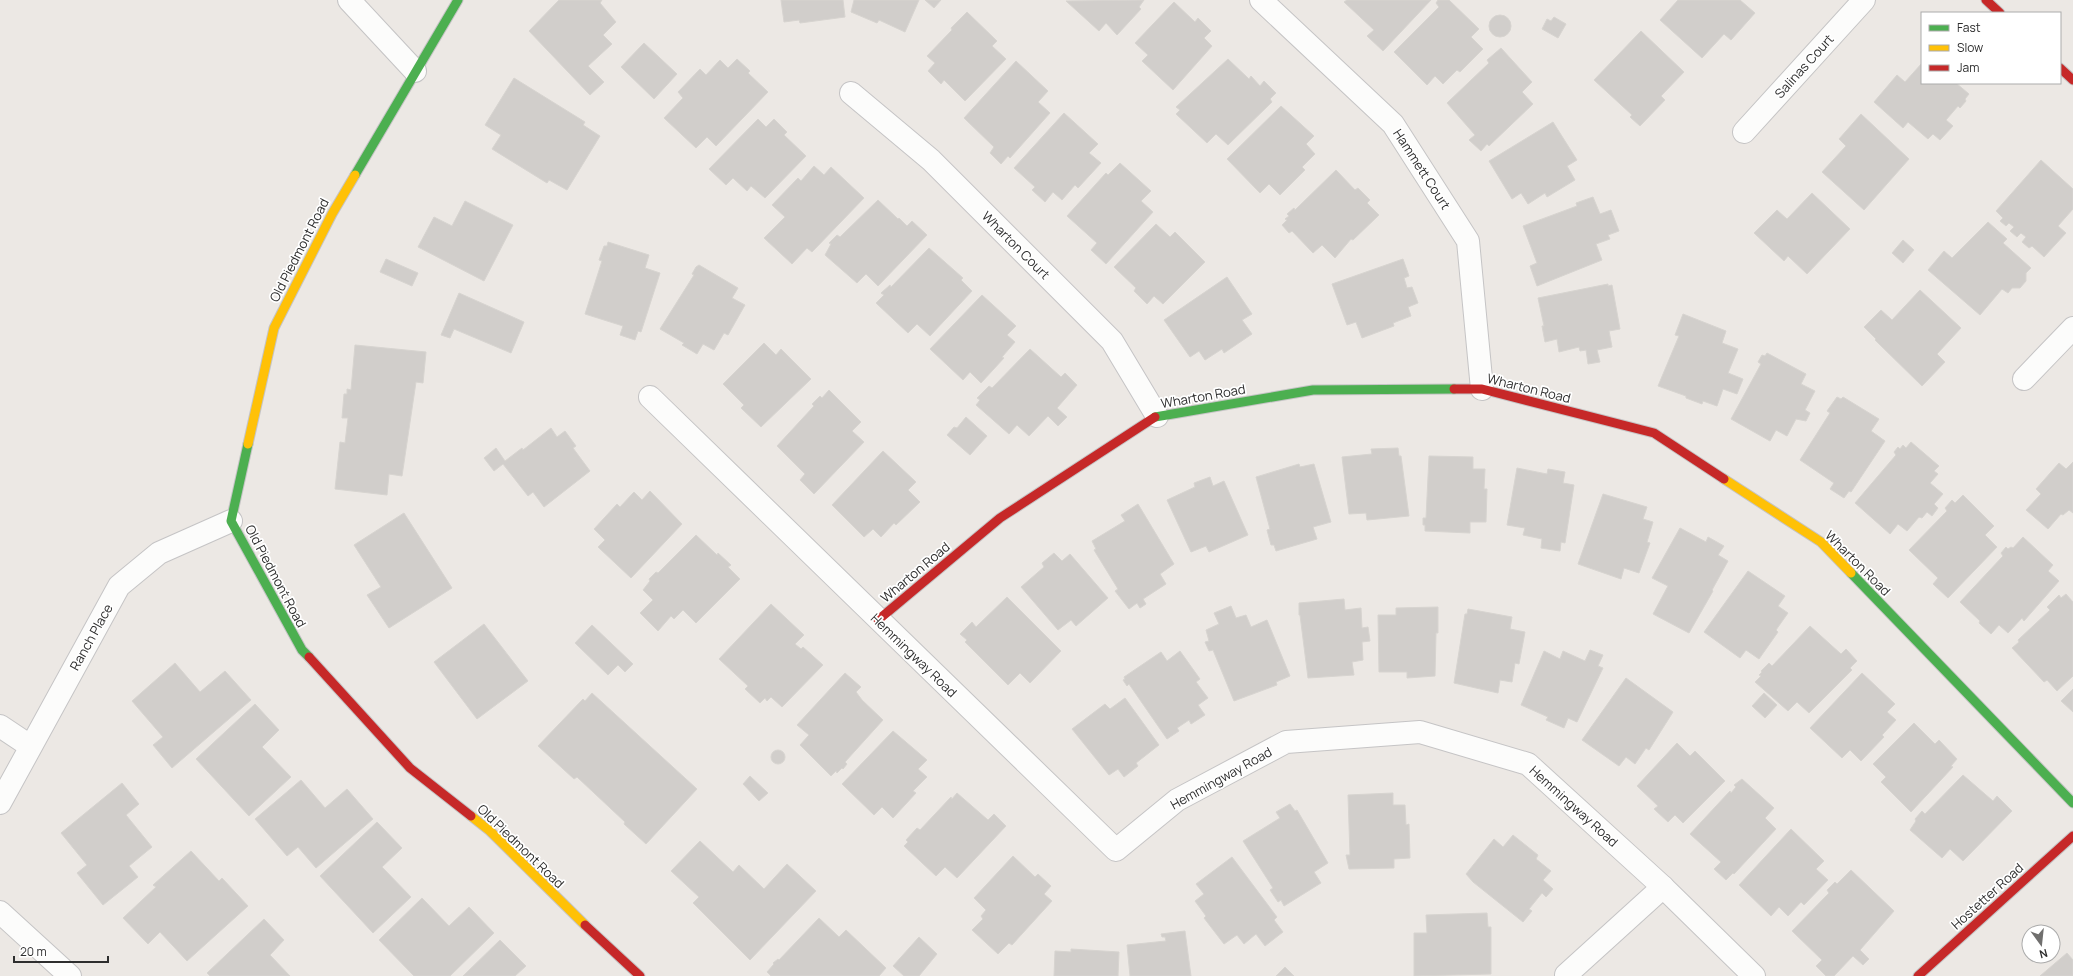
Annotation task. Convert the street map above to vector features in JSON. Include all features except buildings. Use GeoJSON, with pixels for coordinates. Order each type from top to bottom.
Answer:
{"type":"FeatureCollection","features":[{"type":"Feature","properties":{"kind":"street"},"geometry":{"type":"LineString","coordinates":[[349,0],[415,71]]}},
{"type":"Feature","properties":{"kind":"street","name":"Old Piedmont Road"},"geometry":{"type":"LineString","coordinates":[[458,0],[332,214],[274,328],[231,521],[302,650],[410,768],[490,831],[570,912],[640,976]]}},
{"type":"Feature","properties":{"kind":"street","name":"Hammett Court"},"geometry":{"type":"LineString","coordinates":[[1261,0],[1392,124],[1468,241],[1482,389]]}},
{"type":"Feature","properties":{"kind":"street","name":"Salinas Court"},"geometry":{"type":"LineString","coordinates":[[1744,132],[1864,0]]}},
{"type":"Feature","properties":{"kind":"street"},"geometry":{"type":"LineString","coordinates":[[1986,0],[1999,12]]}},
{"type":"Feature","properties":{"kind":"street"},"geometry":{"type":"LineString","coordinates":[[2061,69],[2073,80]]}},
{"type":"Feature","properties":{"kind":"street","name":"Wharton Court"},"geometry":{"type":"LineString","coordinates":[[851,93],[930,160],[1112,341],[1157,416]]}},
{"type":"Feature","properties":{"kind":"street"},"geometry":{"type":"LineString","coordinates":[[2024,379],[2073,328]]}},
{"type":"Feature","properties":{"kind":"street","name":"Wharton Road"},"geometry":{"type":"LineString","coordinates":[[878,620],[1000,518],[1157,416],[1313,390],[1482,389],[1654,433],[1821,542],[2073,803]]}},
{"type":"Feature","properties":{"kind":"street","name":"Hemmingway Road"},"geometry":{"type":"LineString","coordinates":[[650,397],[1116,850],[1177,800],[1286,742],[1420,732],[1528,764],[1663,887],[1754,976]]}},
{"type":"Feature","properties":{"kind":"street","name":"Ranch Place"},"geometry":{"type":"LineString","coordinates":[[0,803],[119,586],[160,553],[231,521]]}},
{"type":"Feature","properties":{"kind":"street"},"geometry":{"type":"LineString","coordinates":[[0,726],[30,746]]}},
{"type":"Feature","properties":{"kind":"street","name":"Hostetter Road"},"geometry":{"type":"LineString","coordinates":[[1918,976],[2073,836]]}},
{"type":"Feature","properties":{"kind":"street"},"geometry":{"type":"LineString","coordinates":[[1566,975],[1663,887]]}},
{"type":"Feature","properties":{"kind":"street"},"geometry":{"type":"LineString","coordinates":[[0,912],[70,976]]}},
{"type":"Feature","properties":{"kind":"traffic: fast"},"geometry":{"type":"LineString","coordinates":[[355,175],[458,0]]}},
{"type":"Feature","properties":{"kind":"traffic: fast"},"geometry":{"type":"LineString","coordinates":[[1155,417],[1313,390],[1454,389]]}},
{"type":"Feature","properties":{"kind":"traffic: fast"},"geometry":{"type":"LineString","coordinates":[[248,444],[231,521],[302,650],[309,657]]}},
{"type":"Feature","properties":{"kind":"traffic: fast"},"geometry":{"type":"LineString","coordinates":[[1851,573],[2073,803]]}},
{"type":"Feature","properties":{"kind":"traffic: slow"},"geometry":{"type":"LineString","coordinates":[[248,444],[274,328],[332,214],[355,175]]}},
{"type":"Feature","properties":{"kind":"traffic: slow"},"geometry":{"type":"LineString","coordinates":[[1724,479],[1821,542],[1851,573]]}},
{"type":"Feature","properties":{"kind":"traffic: slow"},"geometry":{"type":"LineString","coordinates":[[471,816],[490,831],[585,925]]}},
{"type":"Feature","properties":{"kind":"traffic: jam"},"geometry":{"type":"LineString","coordinates":[[1986,0],[1999,12]]}},
{"type":"Feature","properties":{"kind":"traffic: jam"},"geometry":{"type":"LineString","coordinates":[[2061,69],[2073,80]]}},
{"type":"Feature","properties":{"kind":"traffic: jam"},"geometry":{"type":"LineString","coordinates":[[1454,389],[1482,389],[1654,433],[1724,479]]}},
{"type":"Feature","properties":{"kind":"traffic: jam"},"geometry":{"type":"LineString","coordinates":[[878,620],[1000,518],[1155,417]]}},
{"type":"Feature","properties":{"kind":"traffic: jam"},"geometry":{"type":"LineString","coordinates":[[309,657],[410,768],[471,816]]}},
{"type":"Feature","properties":{"kind":"traffic: jam"},"geometry":{"type":"LineString","coordinates":[[1918,976],[2073,836]]}},
{"type":"Feature","properties":{"kind":"traffic: jam"},"geometry":{"type":"LineString","coordinates":[[585,925],[640,976]]}}]}
